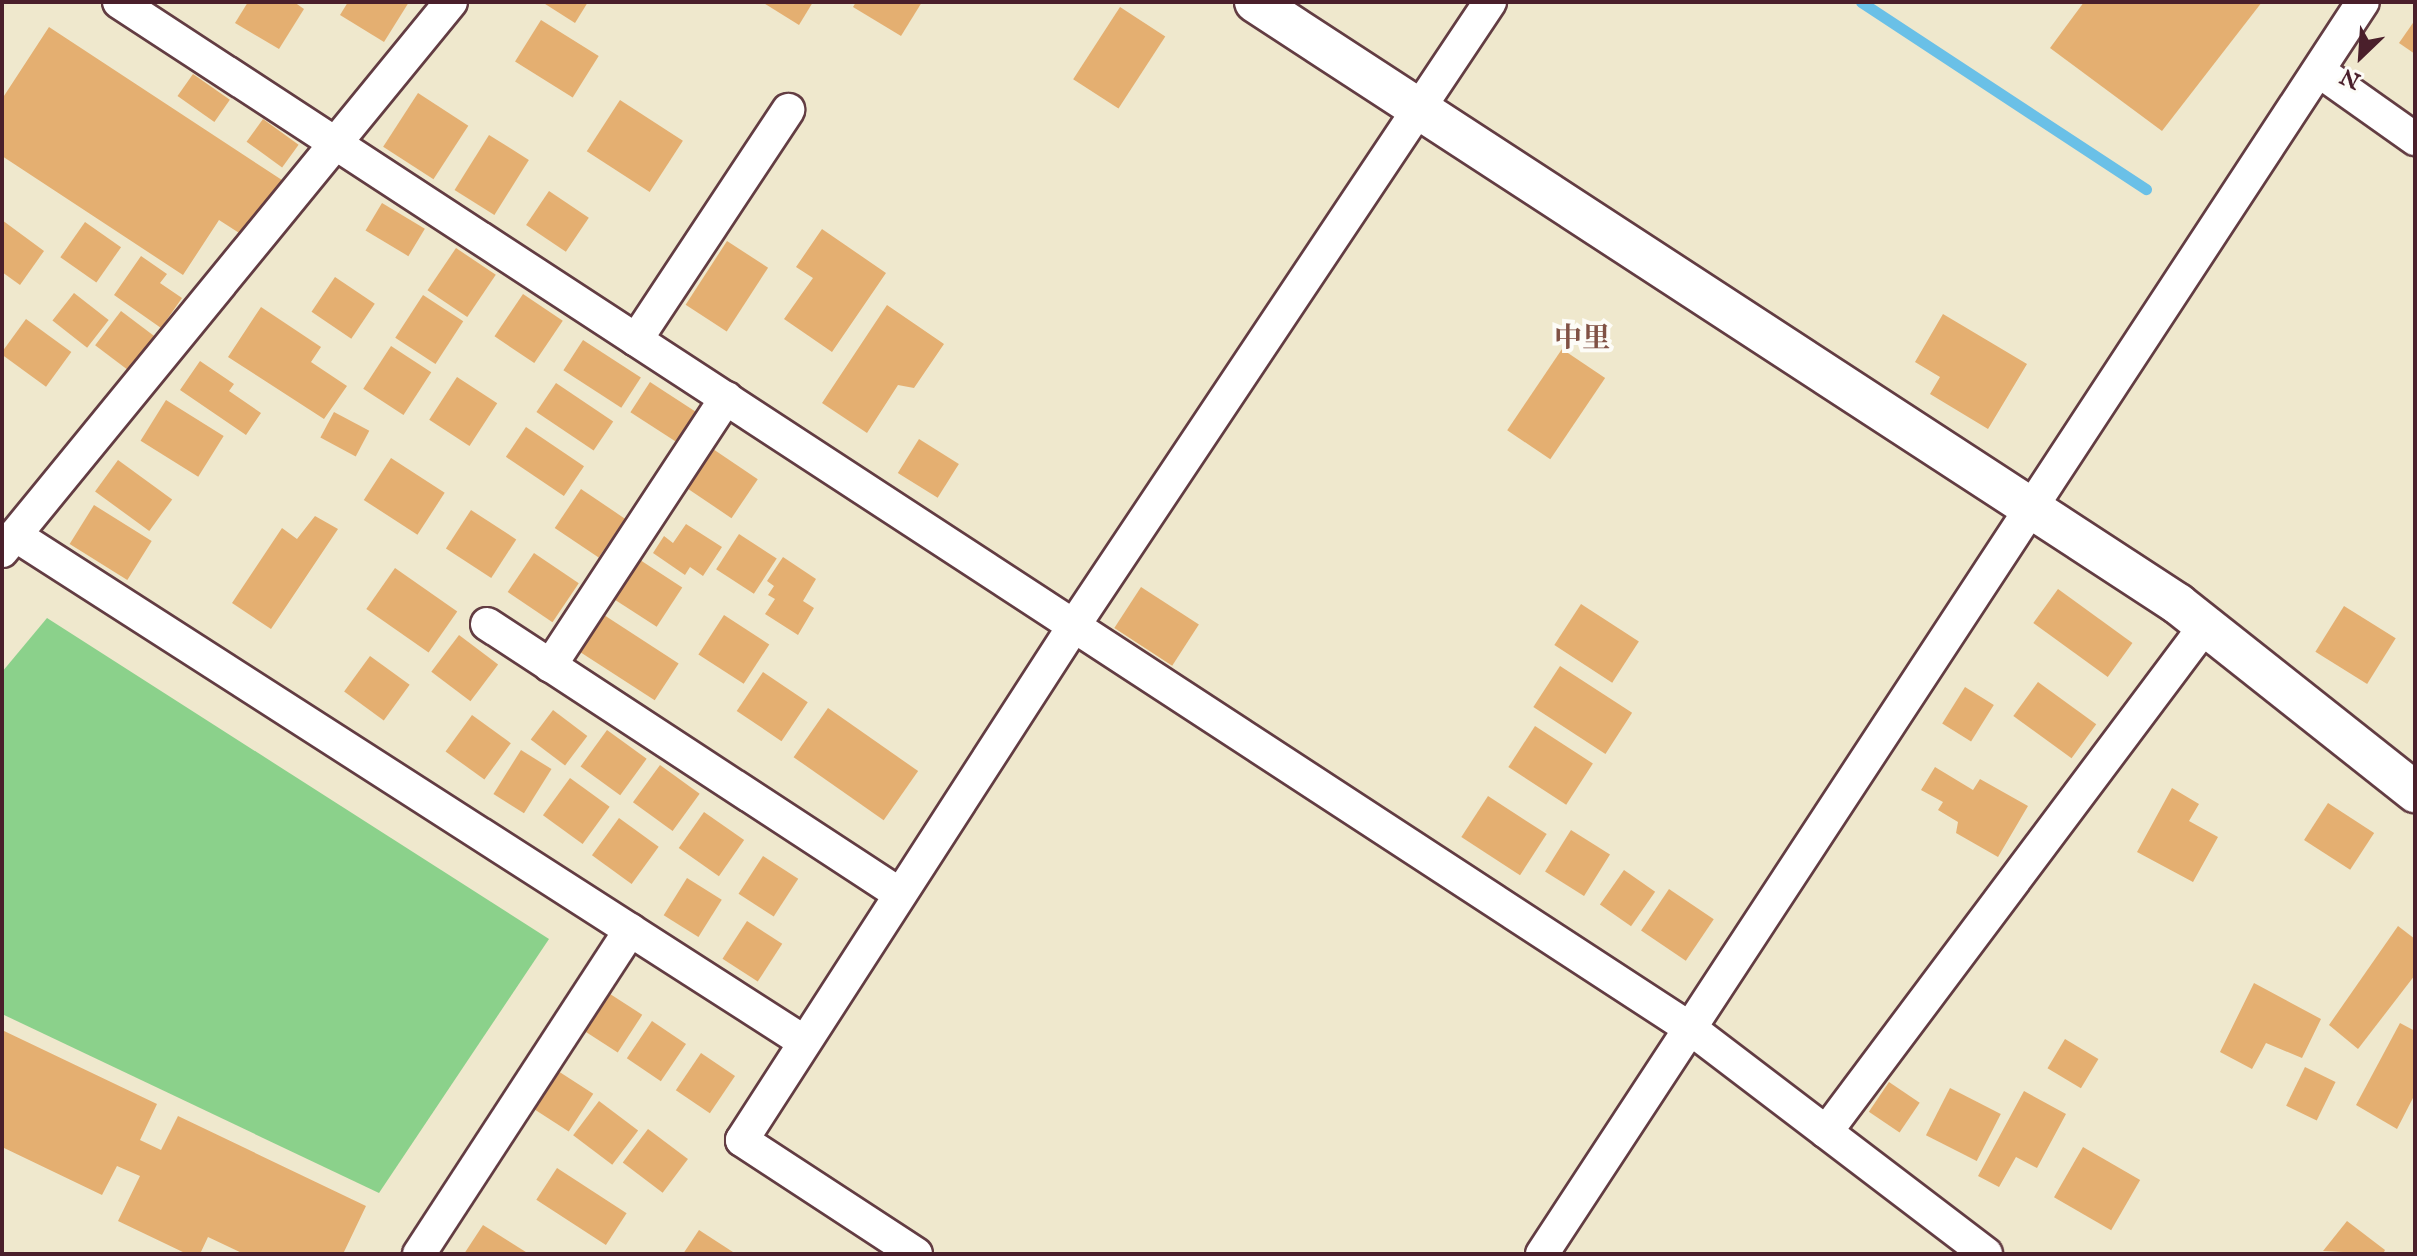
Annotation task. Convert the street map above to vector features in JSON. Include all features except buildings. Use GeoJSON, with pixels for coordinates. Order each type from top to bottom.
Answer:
{"type":"FeatureCollection","features":[{"type":"Feature","properties":{"kind":"street"},"geometry":{"type":"LineString","coordinates":[[119,2],[1691,1029],[1986,1254]]}},
{"type":"Feature","properties":{"kind":"street"},"geometry":{"type":"LineString","coordinates":[[451,2],[9,543],[803,1041]]}},
{"type":"Feature","properties":{"kind":"street"},"geometry":{"type":"LineString","coordinates":[[1255,2],[2031,507],[2205,626],[2415,792]]}},
{"type":"Feature","properties":{"kind":"street"},"geometry":{"type":"LineString","coordinates":[[916,1254],[742,1140],[898,893],[1490,2]]}},
{"type":"Feature","properties":{"kind":"street"},"geometry":{"type":"LineString","coordinates":[[1542,1254],[2363,2]]}},
{"type":"Feature","properties":{"kind":"street"},"geometry":{"type":"LineString","coordinates":[[2319,71],[2415,139]]}},
{"type":"Feature","properties":{"kind":"street"},"geometry":{"type":"LineString","coordinates":[[636,340],[788,110]]}},
{"type":"Feature","properties":{"kind":"street"},"geometry":{"type":"LineString","coordinates":[[550,666],[726,398]]}},
{"type":"Feature","properties":{"kind":"street"},"geometry":{"type":"LineString","coordinates":[[487,624],[898,893]]}},
{"type":"Feature","properties":{"kind":"street"},"geometry":{"type":"LineString","coordinates":[[1826,1132],[2205,626]]}},
{"type":"Feature","properties":{"kind":"street"},"geometry":{"type":"LineString","coordinates":[[419,1254],[630,930]]}},
{"type":"Feature","properties":{"kind":"green space"},"geometry":{"type":"Polygon","coordinates":[[[47,618],[549,939],[379,1193],[2,1014],[2,672],[47,618]]]}},
{"type":"Feature","properties":{"kind":"waterway"},"geometry":{"type":"LineString","coordinates":[[1861,2],[2146,189]]}},
{"type":"Feature","properties":{"kind":"district","name":"中里"},"geometry":{"type":"Point","coordinates":[1582,340]}}]}
